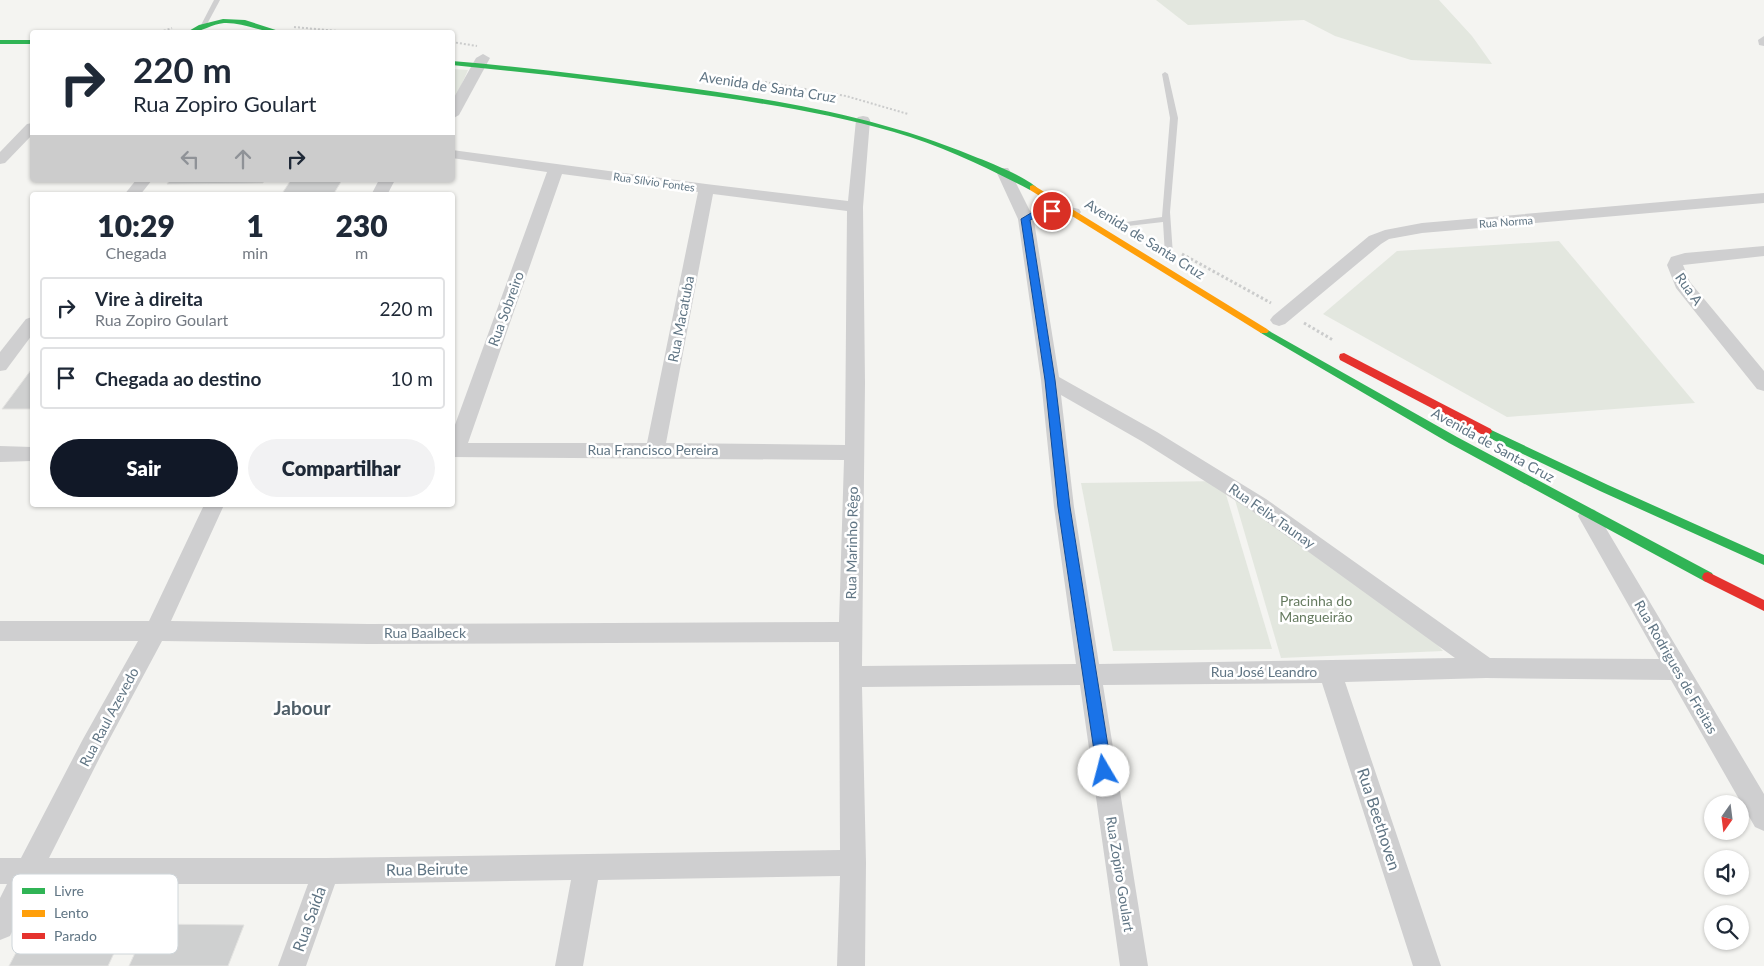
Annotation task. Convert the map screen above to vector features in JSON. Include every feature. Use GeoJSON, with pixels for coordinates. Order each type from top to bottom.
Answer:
{"type":"FeatureCollection","features":[{"type":"Feature","properties":{"kind":"main road"},"geometry":{"type":"LineString","coordinates":[[194,30],[204,25],[228,21],[245,22],[271,30]]}},
{"type":"Feature","properties":{"kind":"main road"},"geometry":{"type":"LineString","coordinates":[[0,35],[30,34]]}},
{"type":"Feature","properties":{"kind":"main road"},"geometry":{"type":"LineString","coordinates":[[0,42],[30,42]]}},
{"type":"Feature","properties":{"kind":"main road","name":"Avenida de Santa Cruz"},"geometry":{"type":"LineString","coordinates":[[455,56],[480,62],[829,111],[918,136],[967,154],[1079,209]]}},
{"type":"Feature","properties":{"kind":"main road","name":"Avenida de Santa Cruz"},"geometry":{"type":"LineString","coordinates":[[455,63],[480,62],[773,94],[870,112],[922,127],[1012,166],[1268,333],[1379,399],[1588,516],[1764,606]]}},
{"type":"Feature","properties":{"kind":"main road","name":"Avenida de Santa Cruz"},"geometry":{"type":"LineString","coordinates":[[1114,223],[1135,235]]}},
{"type":"Feature","properties":{"kind":"main road","name":"Avenida de Santa Cruz"},"geometry":{"type":"LineString","coordinates":[[1331,349],[1400,388],[1608,491],[1764,560]]}},
{"type":"Feature","properties":{"kind":"street"},"geometry":{"type":"LineString","coordinates":[[455,109],[480,62]]}},
{"type":"Feature","properties":{"kind":"street","name":"Rua Marinho Rêgo"},"geometry":{"type":"LineString","coordinates":[[851,966],[853,863],[850,632],[854,453],[855,207],[863,120]]}},
{"type":"Feature","properties":{"kind":"street"},"geometry":{"type":"LineString","coordinates":[[0,160],[30,130]]}},
{"type":"Feature","properties":{"kind":"street","name":"Rua Sílvio Fontes"},"geometry":{"type":"LineString","coordinates":[[455,154],[706,189],[855,207]]}},
{"type":"Feature","properties":{"kind":"street","name":"Rua Sobreiro"},"geometry":{"type":"LineString","coordinates":[[455,447],[556,168]]}},
{"type":"Feature","properties":{"kind":"street","name":"Rua Zopiro Goulart"},"geometry":{"type":"LineString","coordinates":[[1003,171],[1026,219],[1050,380],[1064,507],[1134,966]]}},
{"type":"Feature","properties":{"kind":"street"},"geometry":{"type":"LineString","coordinates":[[134,192],[142,182]]}},
{"type":"Feature","properties":{"kind":"street","name":"Rua Macatuba"},"geometry":{"type":"LineString","coordinates":[[656,450],[706,189]]}},
{"type":"Feature","properties":{"kind":"street","name":"Rua Norma"},"geometry":{"type":"LineString","coordinates":[[1279,320],[1362,249],[1385,235],[1422,228],[1764,198]]}},
{"type":"Feature","properties":{"kind":"street"},"geometry":{"type":"LineString","coordinates":[[1026,219],[1046,211],[1079,209]]}},
{"type":"Feature","properties":{"kind":"street","name":"Rua A"},"geometry":{"type":"LineString","coordinates":[[1764,251],[1685,258],[1678,260],[1674,265],[1682,284],[1764,384]]}},
{"type":"Feature","properties":{"kind":"street"},"geometry":{"type":"LineString","coordinates":[[0,365],[30,326]]}},
{"type":"Feature","properties":{"kind":"street","name":"Rua Felix Taunay"},"geometry":{"type":"LineString","coordinates":[[1050,380],[1150,438],[1259,505],[1486,668]]}},
{"type":"Feature","properties":{"kind":"street","name":"Rua Francisco Pereira"},"geometry":{"type":"LineString","coordinates":[[455,450],[656,450],[854,453]]}},
{"type":"Feature","properties":{"kind":"street"},"geometry":{"type":"LineString","coordinates":[[0,454],[30,454]]}},
{"type":"Feature","properties":{"kind":"street","name":"Rua Raul Azevedo"},"geometry":{"type":"LineString","coordinates":[[28,874],[92,747],[156,630],[213,507]]}},
{"type":"Feature","properties":{"kind":"street","name":"Rua Rodrigues de Freitas"},"geometry":{"type":"LineString","coordinates":[[1588,516],[1764,818]]}},
{"type":"Feature","properties":{"kind":"street","name":"Rua Baalbeck"},"geometry":{"type":"LineString","coordinates":[[0,631],[156,630],[368,634],[850,632]]}},
{"type":"Feature","properties":{"kind":"street","name":"Rua José Leandro"},"geometry":{"type":"LineString","coordinates":[[851,678],[1330,672],[1486,668],[1678,670]]}},
{"type":"Feature","properties":{"kind":"street","name":"Rua Beethoven"},"geometry":{"type":"LineString","coordinates":[[1330,672],[1427,966]]}},
{"type":"Feature","properties":{"kind":"street","name":"Rua Beirute"},"geometry":{"type":"LineString","coordinates":[[0,871],[326,871],[853,863]]}},
{"type":"Feature","properties":{"kind":"street"},"geometry":{"type":"LineString","coordinates":[[569,966],[587,867]]}},
{"type":"Feature","properties":{"kind":"street","name":"Rua Saída"},"geometry":{"type":"LineString","coordinates":[[292,966],[326,871]]}},
{"type":"Feature","properties":{"kind":"street","name":"Rua Raul Azevedo"},"geometry":{"type":"LineString","coordinates":[[0,926],[12,904]]}},
{"type":"Feature","properties":{"kind":"lane"},"geometry":{"type":"LineString","coordinates":[[204,25],[216,0]]}},
{"type":"Feature","properties":{"kind":"lane"},"geometry":{"type":"LineString","coordinates":[[1165,74],[1174,118],[1166,219],[1169,255]]}},
{"type":"Feature","properties":{"kind":"lane"},"geometry":{"type":"LineString","coordinates":[[1114,223],[1166,219]]}},
{"type":"Feature","properties":{"kind":"green space"},"geometry":{"type":"Polygon","coordinates":[[[1156,0],[1439,0],[1472,36],[1492,64],[1411,60],[1335,36],[1304,20],[1188,25],[1156,0]]]}},
{"type":"Feature","properties":{"kind":"green space"},"geometry":{"type":"Polygon","coordinates":[[[455,69],[468,70],[455,99],[455,69]]]}},
{"type":"Feature","properties":{"kind":"green space"},"geometry":{"type":"Polygon","coordinates":[[[1559,241],[1695,403],[1507,417],[1323,314],[1397,251],[1559,241]]]}},
{"type":"Feature","properties":{"kind":"green space"},"geometry":{"type":"Polygon","coordinates":[[[1222,481],[1272,649],[1113,651],[1081,483],[1222,481]]]}},
{"type":"Feature","properties":{"kind":"green space","name":"Pracinha do Mangueirão"},"geometry":{"type":"Polygon","coordinates":[[[1233,493],[1418,624],[1443,651],[1281,658],[1233,493]]]}},
{"type":"Feature","properties":{"kind":"building"},"geometry":{"type":"Polygon","coordinates":[[[168,182],[263,182],[263,183],[167,184],[168,182]]]}},
{"type":"Feature","properties":{"kind":"building"},"geometry":{"type":"Polygon","coordinates":[[[290,182],[341,182],[335,192],[283,192],[290,182]]]}},
{"type":"Feature","properties":{"kind":"building"},"geometry":{"type":"Polygon","coordinates":[[[30,371],[30,409],[2,409],[30,371]]]}},
{"type":"Feature","properties":{"kind":"building"},"geometry":{"type":"Polygon","coordinates":[[[178,924],[244,925],[228,966],[129,966],[134,954],[178,954],[178,924]]]}},
{"type":"Feature","properties":{"kind":"building"},"geometry":{"type":"Polygon","coordinates":[[[15,954],[114,954],[108,966],[9,966],[15,954]]]}},
{"type":"Feature","properties":{"kind":"traffic: fast"},"geometry":{"type":"LineString","coordinates":[[195,30],[202,26],[223,21],[256,25],[272,30]]}},
{"type":"Feature","properties":{"kind":"traffic: fast"},"geometry":{"type":"LineString","coordinates":[[0,42],[30,42]]}},
{"type":"Feature","properties":{"kind":"traffic: fast"},"geometry":{"type":"LineString","coordinates":[[455,63],[713,93],[807,109],[898,131],[943,146],[988,165],[1033,188]]}},
{"type":"Feature","properties":{"kind":"traffic: fast"},"geometry":{"type":"LineString","coordinates":[[1264,331],[1453,440],[1708,577]]}},
{"type":"Feature","properties":{"kind":"traffic: fast"},"geometry":{"type":"LineString","coordinates":[[1487,432],[1604,488],[1764,560]]}},
{"type":"Feature","properties":{"kind":"traffic: slow"},"geometry":{"type":"LineString","coordinates":[[1033,188],[1264,331]]}},
{"type":"Feature","properties":{"kind":"traffic: jam"},"geometry":{"type":"LineString","coordinates":[[1344,357],[1487,432]]}},
{"type":"Feature","properties":{"kind":"traffic: jam"},"geometry":{"type":"LineString","coordinates":[[1708,577],[1764,606]]}},
{"type":"Feature","properties":{"kind":"district","name":"Jabour"},"geometry":{"type":"Point","coordinates":[302,708]}},
{"type":"Feature","properties":{"kind":"route"},"geometry":{"type":"LineString","coordinates":[[1052,211],[1039,212],[1026,219],[1050,380],[1064,507],[1104,771]]}}]}
